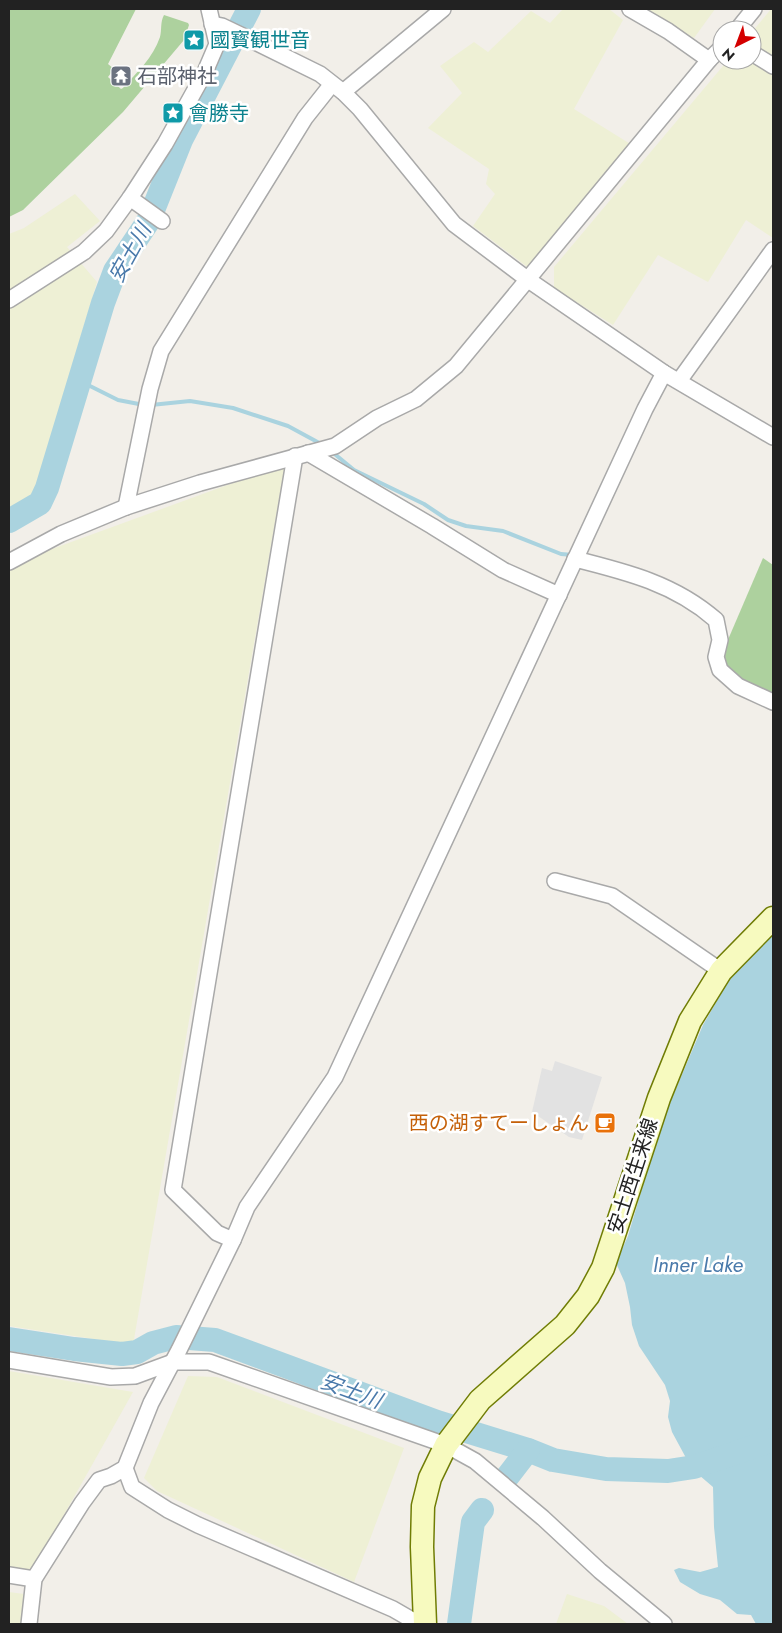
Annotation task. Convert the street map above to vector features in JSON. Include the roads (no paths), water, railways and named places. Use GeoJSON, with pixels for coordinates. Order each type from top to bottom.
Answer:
{"type":"FeatureCollection","features":[{"type":"Feature","properties":{"kind":"main road","name":"安土西生来線"},"geometry":{"type":"LineString","coordinates":[[425,1624],[422,1547],[423,1506],[430,1478],[447,1443],[480,1400],[565,1325],[588,1296],[603,1268],[659,1098],[690,1021],[721,971],[773,918]]}},
{"type":"Feature","properties":{"kind":"street"},"geometry":{"type":"LineString","coordinates":[[126,507],[148,396],[161,351],[305,118],[338,88],[442,9]]}},
{"type":"Feature","properties":{"kind":"street"},"geometry":{"type":"LineString","coordinates":[[630,9],[668,31],[709,60]]}},
{"type":"Feature","properties":{"kind":"street"},"geometry":{"type":"LineString","coordinates":[[745,20],[754,9]]}},
{"type":"Feature","properties":{"kind":"street"},"geometry":{"type":"LineString","coordinates":[[214,19],[247,38],[320,74],[338,88],[360,109],[454,224],[527,279],[664,373],[773,437]]}},
{"type":"Feature","properties":{"kind":"street"},"geometry":{"type":"LineString","coordinates":[[9,300],[84,252],[106,231],[165,144],[205,72],[217,44],[214,19]]}},
{"type":"Feature","properties":{"kind":"street"},"geometry":{"type":"LineString","coordinates":[[9,562],[61,534],[126,507],[200,483],[335,446],[377,418],[416,399],[456,366],[712,57]]}},
{"type":"Feature","properties":{"kind":"street"},"geometry":{"type":"LineString","coordinates":[[762,59],[773,66]]}},
{"type":"Feature","properties":{"kind":"street"},"geometry":{"type":"LineString","coordinates":[[130,198],[162,221]]}},
{"type":"Feature","properties":{"kind":"street"},"geometry":{"type":"LineString","coordinates":[[680,381],[773,250]]}},
{"type":"Feature","properties":{"kind":"street"},"geometry":{"type":"LineString","coordinates":[[29,1624],[34,1579],[82,1503],[99,1480],[112,1476],[125,1468],[151,1403],[234,1240],[247,1206],[335,1078],[645,409],[664,373]]}},
{"type":"Feature","properties":{"kind":"street"},"geometry":{"type":"LineString","coordinates":[[307,453],[503,570],[559,595]]}},
{"type":"Feature","properties":{"kind":"street"},"geometry":{"type":"LineString","coordinates":[[234,1240],[217,1233],[173,1190],[224,874],[307,453]]}},
{"type":"Feature","properties":{"kind":"street"},"geometry":{"type":"LineString","coordinates":[[575,559],[630,573],[662,585],[702,607],[716,620],[720,640],[716,656],[720,670],[738,686],[773,702]]}},
{"type":"Feature","properties":{"kind":"street"},"geometry":{"type":"LineString","coordinates":[[554,881],[612,896],[721,971]]}},
{"type":"Feature","properties":{"kind":"street"},"geometry":{"type":"LineString","coordinates":[[9,1360],[111,1377],[135,1376],[176,1356],[210,1362],[447,1443],[475,1461],[543,1518],[600,1571],[664,1624]]}},
{"type":"Feature","properties":{"kind":"street"},"geometry":{"type":"LineString","coordinates":[[125,1468],[132,1487],[168,1510],[393,1609],[419,1624]]}},
{"type":"Feature","properties":{"kind":"street"},"geometry":{"type":"LineString","coordinates":[[9,1575],[34,1579]]}},
{"type":"Feature","properties":{"kind":"water","name":"Inner Lake"},"geometry":{"type":"Polygon","coordinates":[[[773,933],[773,1624],[756,1624],[751,1615],[737,1614],[720,1600],[700,1594],[680,1582],[674,1570],[679,1568],[700,1572],[718,1567],[713,1487],[692,1469],[672,1432],[668,1417],[670,1401],[665,1385],[639,1346],[632,1325],[625,1283],[616,1263],[628,1236],[661,1124],[703,1025],[737,966],[773,933]]]}},
{"type":"Feature","properties":{"kind":"waterway","name":"安土川"},"geometry":{"type":"LineString","coordinates":[[9,521],[40,503],[47,488],[103,303],[115,271],[149,220],[181,140],[249,9]]}},
{"type":"Feature","properties":{"kind":"waterway"},"geometry":{"type":"LineString","coordinates":[[80,381],[118,400],[144,405]]}},
{"type":"Feature","properties":{"kind":"waterway"},"geometry":{"type":"LineString","coordinates":[[151,405],[190,401],[233,408],[288,426],[323,445]]}},
{"type":"Feature","properties":{"kind":"waterway"},"geometry":{"type":"LineString","coordinates":[[331,451],[354,470],[424,504],[448,520],[466,526],[503,531],[561,554],[573,555]]}},
{"type":"Feature","properties":{"kind":"waterway","name":"安土川"},"geometry":{"type":"LineString","coordinates":[[9,1339],[122,1354],[137,1352],[153,1343],[176,1337],[215,1340],[437,1422],[528,1450],[553,1460],[606,1469],[668,1471],[694,1467],[773,1440]]}},
{"type":"Feature","properties":{"kind":"waterway"},"geometry":{"type":"LineString","coordinates":[[508,1476],[528,1450]]}},
{"type":"Feature","properties":{"kind":"waterway"},"geometry":{"type":"LineString","coordinates":[[459,1624],[473,1522],[482,1510]]}},
{"type":"Feature","properties":{"kind":"place","name":"國寳観世音"},"geometry":{"type":"Point","coordinates":[194,40]}},
{"type":"Feature","properties":{"kind":"place","name":"石部神社"},"geometry":{"type":"Point","coordinates":[121,76]}},
{"type":"Feature","properties":{"kind":"place","name":"會勝寺"},"geometry":{"type":"Point","coordinates":[173,113]}},
{"type":"Feature","properties":{"kind":"place","name":"西の湖すてーしょん"},"geometry":{"type":"Point","coordinates":[605,1123]}}]}
